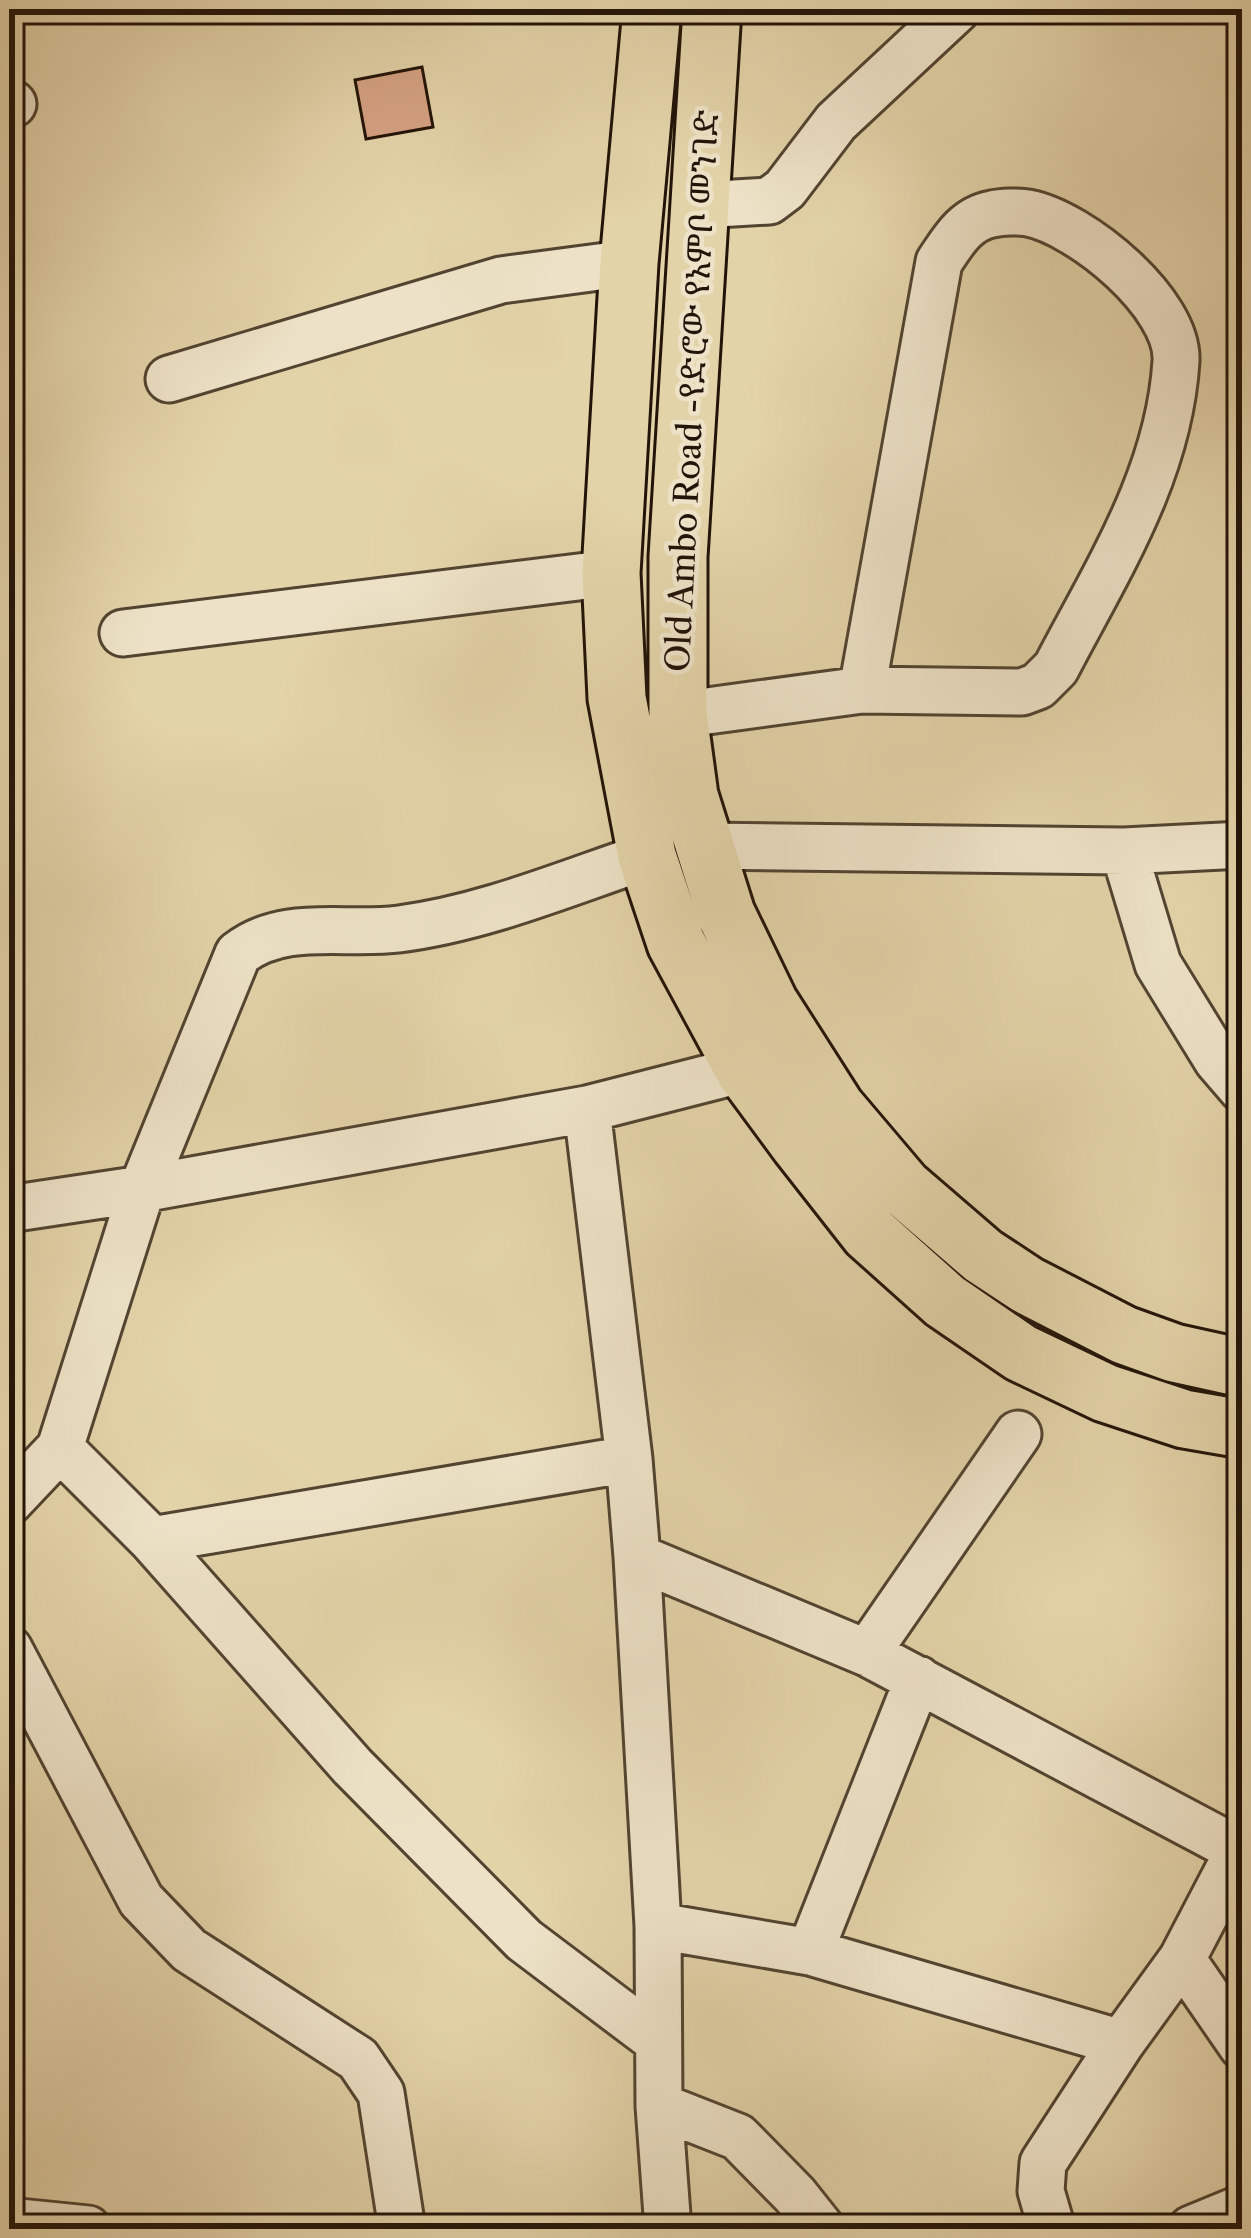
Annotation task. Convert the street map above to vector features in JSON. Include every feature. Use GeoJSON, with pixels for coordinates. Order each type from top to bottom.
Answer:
{"type":"FeatureCollection","features":[{"type":"Feature","properties":{"kind":"main road","name":"Old Ambo Road -የድሮው የአምቦ መንገድ"},"geometry":{"type":"LineString","coordinates":[[652,9],[629,262],[611,573],[617,698],[647,856],[676,943],[744,1069],[869,1232],[945,1301],[1021,1353],[1105,1393],[1184,1419],[1242,1429]]}},
{"type":"Feature","properties":{"kind":"main road","name":"Old Ambo Road -የድሮው የአምቦ መንገድ"},"geometry":{"type":"LineString","coordinates":[[712,9],[678,557],[678,715],[688,796],[726,914],[769,1004],[836,1108],[903,1187],[983,1256],[1027,1286],[1124,1335],[1174,1353],[1242,1368]]}},
{"type":"Feature","properties":{"kind":"street"},"geometry":{"type":"LineString","coordinates":[[700,205],[770,201],[785,189],[836,122],[957,9]]}},
{"type":"Feature","properties":{"kind":"street"},"geometry":{"type":"LineString","coordinates":[[678,715],[862,690],[1022,692],[1038,686],[1056,668],[1144,500],[1162,445],[1177,357],[1170,327],[1147,291],[1077,232],[1028,213],[989,214],[960,230],[939,262],[862,690]]}},
{"type":"Feature","properties":{"kind":"street"},"geometry":{"type":"LineString","coordinates":[[169,379],[501,280],[629,262]]}},
{"type":"Feature","properties":{"kind":"street"},"geometry":{"type":"LineString","coordinates":[[123,633],[611,573]]}},
{"type":"Feature","properties":{"kind":"street"},"geometry":{"type":"LineString","coordinates":[[704,845],[1124,851],[1242,845]]}},
{"type":"Feature","properties":{"kind":"street"},"geometry":{"type":"LineString","coordinates":[[1124,851],[1158,964],[1217,1060],[1242,1089]]}},
{"type":"Feature","properties":{"kind":"street"},"geometry":{"type":"LineString","coordinates":[[9,1502],[60,1448],[142,1189],[238,954],[255,940],[290,932],[398,929],[494,908],[647,856]]}},
{"type":"Feature","properties":{"kind":"street"},"geometry":{"type":"LineString","coordinates":[[9,1209],[586,1109],[744,1069]]}},
{"type":"Feature","properties":{"kind":"street"},"geometry":{"type":"LineString","coordinates":[[586,1109],[637,1557],[658,1926],[659,2106],[668,2229]]}},
{"type":"Feature","properties":{"kind":"street"},"geometry":{"type":"LineString","coordinates":[[867,1653],[1018,1434]]}},
{"type":"Feature","properties":{"kind":"street"},"geometry":{"type":"LineString","coordinates":[[60,1448],[152,1540],[352,1766],[524,1940],[658,2041]]}},
{"type":"Feature","properties":{"kind":"street"},"geometry":{"type":"LineString","coordinates":[[152,1540],[629,1459]]}},
{"type":"Feature","properties":{"kind":"street"},"geometry":{"type":"LineString","coordinates":[[637,1557],[867,1653],[1241,1849],[1182,1958],[1120,2043],[1043,2163],[1041,2192],[1052,2229]]}},
{"type":"Feature","properties":{"kind":"street"},"geometry":{"type":"LineString","coordinates":[[9,1649],[141,1900],[189,1950],[358,2060],[381,2093],[402,2229]]}},
{"type":"Feature","properties":{"kind":"street"},"geometry":{"type":"LineString","coordinates":[[810,1952],[918,1679]]}},
{"type":"Feature","properties":{"kind":"street"},"geometry":{"type":"LineString","coordinates":[[658,1926],[810,1952],[1120,2043]]}},
{"type":"Feature","properties":{"kind":"street"},"geometry":{"type":"LineString","coordinates":[[1182,1958],[1242,2046]]}},
{"type":"Feature","properties":{"kind":"street"},"geometry":{"type":"LineString","coordinates":[[659,2106],[738,2137],[822,2229]]}},
{"type":"Feature","properties":{"kind":"street"},"geometry":{"type":"LineString","coordinates":[[1191,2229],[1242,2208]]}},
{"type":"Feature","properties":{"kind":"street"},"geometry":{"type":"LineString","coordinates":[[9,2221],[88,2229]]}},
{"type":"Feature","properties":{"kind":"building"},"geometry":{"type":"Polygon","coordinates":[[[422,67],[433,127],[366,139],[355,80],[422,67]]]}}]}
